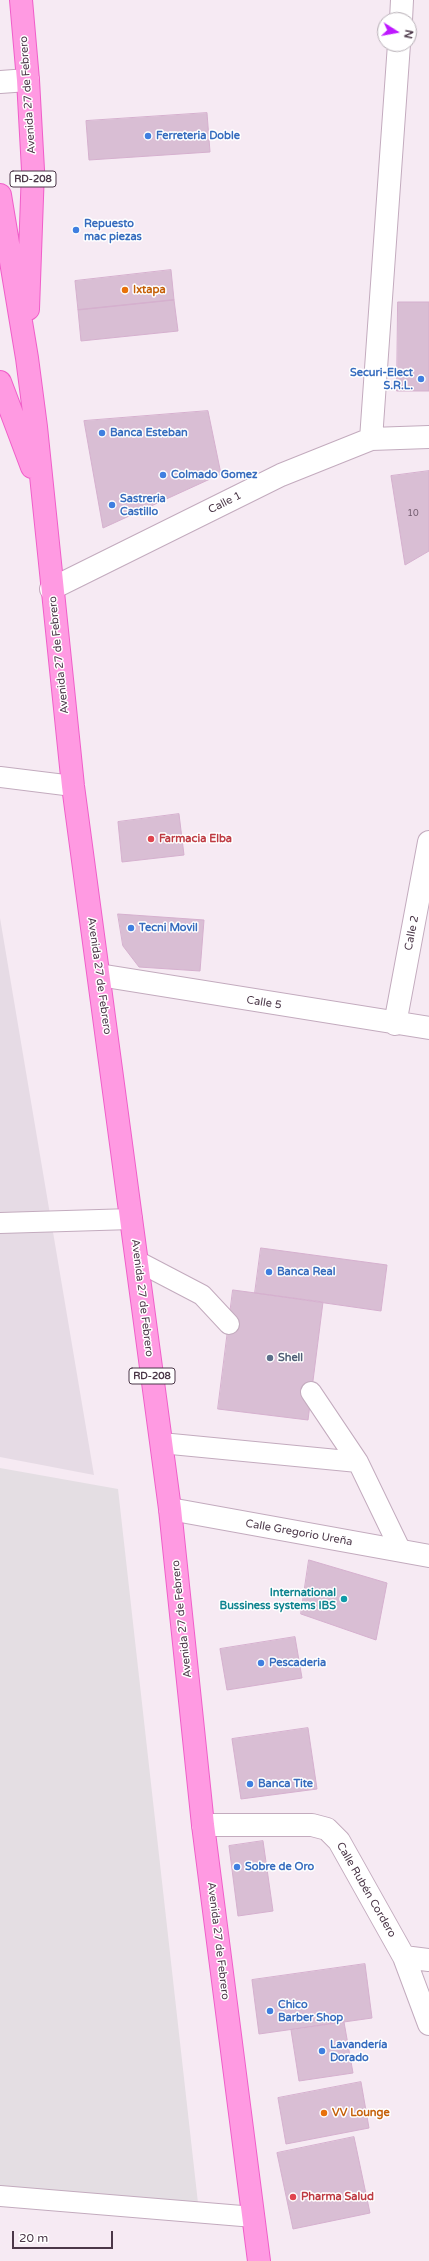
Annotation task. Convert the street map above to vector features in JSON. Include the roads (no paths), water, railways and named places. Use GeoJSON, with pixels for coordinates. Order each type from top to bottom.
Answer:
{"type":"FeatureCollection","features":[{"type":"Feature","properties":{"kind":"main road","name":"Avenida 27 de Febrero"},"geometry":{"type":"LineString","coordinates":[[21,0],[28,80],[33,170],[27,358]]}},
{"type":"Feature","properties":{"kind":"main road","name":"Avenida 27 de Febrero"},"geometry":{"type":"LineString","coordinates":[[0,195],[27,358],[73,786],[170,1509],[203,1824],[259,2261]]}},
{"type":"Feature","properties":{"kind":"main road"},"geometry":{"type":"LineString","coordinates":[[0,382],[5,410],[41,492]]}},
{"type":"Feature","properties":{"kind":"street"},"geometry":{"type":"LineString","coordinates":[[401,12],[402,0]]}},
{"type":"Feature","properties":{"kind":"street"},"geometry":{"type":"LineString","coordinates":[[371,439],[398,52]]}},
{"type":"Feature","properties":{"kind":"street"},"geometry":{"type":"LineString","coordinates":[[0,82],[28,80]]}},
{"type":"Feature","properties":{"kind":"street","name":"Calle 1"},"geometry":{"type":"LineString","coordinates":[[52,589],[281,475],[371,439],[429,437]]}},
{"type":"Feature","properties":{"kind":"street","name":"Calle 2"},"geometry":{"type":"LineString","coordinates":[[395,1024],[429,842]]}},
{"type":"Feature","properties":{"kind":"street","name":"Calle 5"},"geometry":{"type":"LineString","coordinates":[[99,974],[395,1024],[429,1028]]}},
{"type":"Feature","properties":{"kind":"street","name":"Calle Gregorio Ureña"},"geometry":{"type":"LineString","coordinates":[[170,1509],[429,1556]]}},
{"type":"Feature","properties":{"kind":"street","name":"Calle Rubén Cordero"},"geometry":{"type":"LineString","coordinates":[[203,1824],[312,1825],[327,1829],[339,1841],[404,1957],[429,2024]]}},
{"type":"Feature","properties":{"kind":"street"},"geometry":{"type":"LineString","coordinates":[[404,1957],[429,1960]]}},
{"type":"Feature","properties":{"kind":"lane"},"geometry":{"type":"LineString","coordinates":[[0,777],[73,786]]}},
{"type":"Feature","properties":{"kind":"lane"},"geometry":{"type":"LineString","coordinates":[[0,1223],[132,1219]]}},
{"type":"Feature","properties":{"kind":"lane"},"geometry":{"type":"LineString","coordinates":[[137,1261],[202,1295],[229,1324]]}},
{"type":"Feature","properties":{"kind":"lane"},"geometry":{"type":"LineString","coordinates":[[311,1392],[358,1462],[401,1551]]}},
{"type":"Feature","properties":{"kind":"lane"},"geometry":{"type":"LineString","coordinates":[[161,1443],[358,1462]]}},
{"type":"Feature","properties":{"kind":"lane"},"geometry":{"type":"LineString","coordinates":[[0,2196],[254,2218]]}},
{"type":"Feature","properties":{"kind":"place","name":"Ferreteria Doble"},"geometry":{"type":"Point","coordinates":[148,136]}},
{"type":"Feature","properties":{"kind":"place","name":"Repuesto mac piezas"},"geometry":{"type":"Point","coordinates":[76,230]}},
{"type":"Feature","properties":{"kind":"place","name":"Ixtapa"},"geometry":{"type":"Point","coordinates":[125,290]}},
{"type":"Feature","properties":{"kind":"place","name":"Securi-Elect S.R.L."},"geometry":{"type":"Point","coordinates":[421,379]}},
{"type":"Feature","properties":{"kind":"place","name":"Banca Esteban"},"geometry":{"type":"Point","coordinates":[102,433]}},
{"type":"Feature","properties":{"kind":"place","name":"Colmado Gomez"},"geometry":{"type":"Point","coordinates":[163,475]}},
{"type":"Feature","properties":{"kind":"place","name":"Sastreria Castillo"},"geometry":{"type":"Point","coordinates":[112,505]}},
{"type":"Feature","properties":{"kind":"place","name":"Farmacia Elba"},"geometry":{"type":"Point","coordinates":[151,839]}},
{"type":"Feature","properties":{"kind":"place","name":"Tecni Movil"},"geometry":{"type":"Point","coordinates":[131,928]}},
{"type":"Feature","properties":{"kind":"place","name":"Banca Real"},"geometry":{"type":"Point","coordinates":[269,1272]}},
{"type":"Feature","properties":{"kind":"place","name":"Shell"},"geometry":{"type":"Point","coordinates":[270,1358]}},
{"type":"Feature","properties":{"kind":"place","name":"International Bussiness systems IBS"},"geometry":{"type":"Point","coordinates":[344,1599]}},
{"type":"Feature","properties":{"kind":"place","name":"Pescaderia"},"geometry":{"type":"Point","coordinates":[261,1663]}},
{"type":"Feature","properties":{"kind":"place","name":"Banca Tite"},"geometry":{"type":"Point","coordinates":[250,1784]}},
{"type":"Feature","properties":{"kind":"place","name":"Sobre de Oro"},"geometry":{"type":"Point","coordinates":[237,1867]}},
{"type":"Feature","properties":{"kind":"place","name":"Chico Barber Shop"},"geometry":{"type":"Point","coordinates":[270,2011]}},
{"type":"Feature","properties":{"kind":"place","name":"Lavandería Dorado"},"geometry":{"type":"Point","coordinates":[322,2051]}},
{"type":"Feature","properties":{"kind":"place","name":"VV Lounge"},"geometry":{"type":"Point","coordinates":[324,2113]}},
{"type":"Feature","properties":{"kind":"place","name":"Pharma Salud"},"geometry":{"type":"Point","coordinates":[293,2197]}}]}
